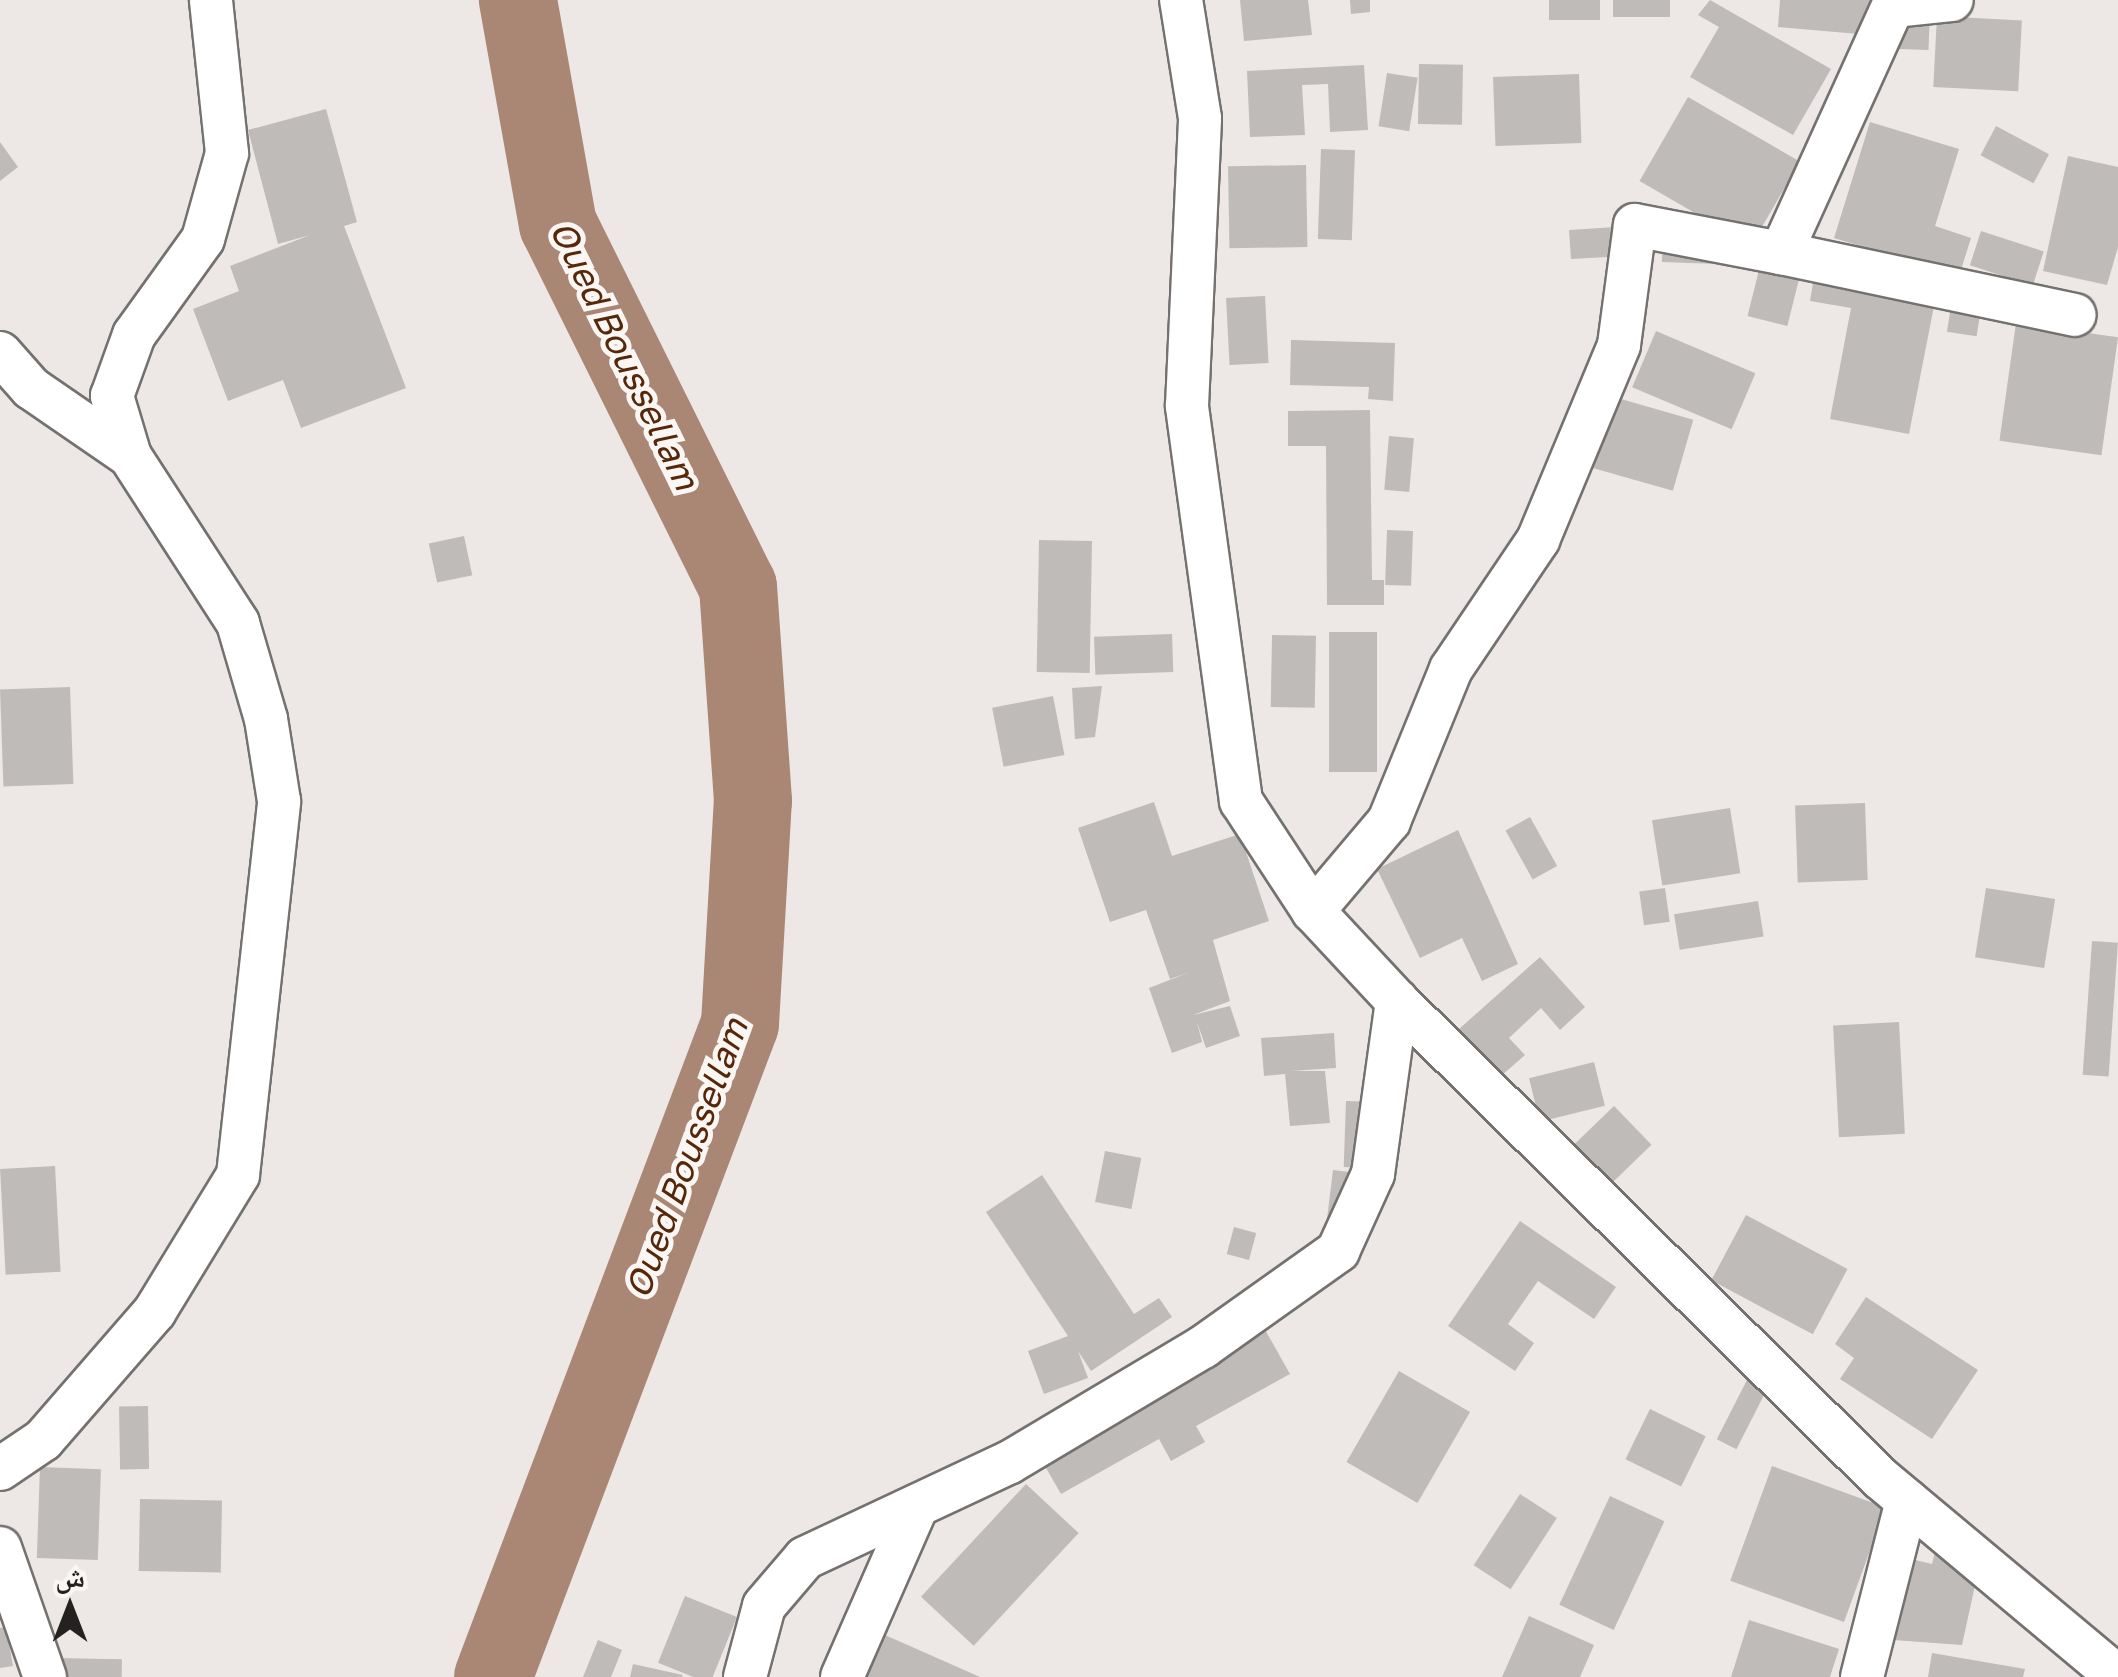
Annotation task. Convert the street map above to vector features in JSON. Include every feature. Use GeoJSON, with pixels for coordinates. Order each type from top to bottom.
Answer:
{"type":"FeatureCollection","features":[{"type":"Feature","properties":{"kind":"street"},"geometry":{"type":"LineString","coordinates":[[0,1470],[43,1440],[154,1311],[238,1174],[279,802],[274,768],[238,623],[130,456],[112,396],[134,335],[202,239],[227,153],[211,0]]}},
{"type":"Feature","properties":{"kind":"street"},"geometry":{"type":"LineString","coordinates":[[1181,0],[1200,118],[1187,406],[1240,802],[1313,911],[1397,1001],[1907,1501],[2118,1677]]}},
{"type":"Feature","properties":{"kind":"street"},"geometry":{"type":"LineString","coordinates":[[1781,253],[1896,3],[1952,0]]}},
{"type":"Feature","properties":{"kind":"street"},"geometry":{"type":"LineString","coordinates":[[1313,911],[1389,822],[1451,669],[1538,540],[1619,345],[1635,225],[2075,315]]}},
{"type":"Feature","properties":{"kind":"street"},"geometry":{"type":"LineString","coordinates":[[0,353],[31,388],[130,456]]}},
{"type":"Feature","properties":{"kind":"street"},"geometry":{"type":"LineString","coordinates":[[745,1677],[764,1606],[805,1558],[917,1506],[1203,1347],[1338,1251],[1373,1174],[1397,1001]]}},
{"type":"Feature","properties":{"kind":"street"},"geometry":{"type":"LineString","coordinates":[[1862,1677],[1907,1501]]}},
{"type":"Feature","properties":{"kind":"street"},"geometry":{"type":"LineString","coordinates":[[842,1677],[917,1506]]}},
{"type":"Feature","properties":{"kind":"street"},"geometry":{"type":"LineString","coordinates":[[0,1548],[44,1677]]}},
{"type":"Feature","properties":{"kind":"building"},"geometry":{"type":"Polygon","coordinates":[[[1240,0],[1308,0],[1312,35],[1244,41],[1240,0]]]}},
{"type":"Feature","properties":{"kind":"building"},"geometry":{"type":"Polygon","coordinates":[[[1350,0],[1370,0],[1370,12],[1351,14],[1350,0]]]}},
{"type":"Feature","properties":{"kind":"building"},"geometry":{"type":"Polygon","coordinates":[[[1549,0],[1600,0],[1600,20],[1549,20],[1549,0]]]}},
{"type":"Feature","properties":{"kind":"building"},"geometry":{"type":"Polygon","coordinates":[[[1613,0],[1670,0],[1670,17],[1613,17],[1613,0]]]}},
{"type":"Feature","properties":{"kind":"building"},"geometry":{"type":"Polygon","coordinates":[[[1710,0],[1831,69],[1793,135],[1690,77],[1719,27],[1698,15],[1710,0]]]}},
{"type":"Feature","properties":{"kind":"building"},"geometry":{"type":"Polygon","coordinates":[[[1780,0],[1873,0],[1870,35],[1778,27],[1780,0]]]}},
{"type":"Feature","properties":{"kind":"building"},"geometry":{"type":"Polygon","coordinates":[[[1900,7],[1930,8],[1929,50],[1899,49],[1900,7]]]}},
{"type":"Feature","properties":{"kind":"building"},"geometry":{"type":"Polygon","coordinates":[[[1937,16],[2022,20],[2018,91],[1933,87],[1937,16]]]}},
{"type":"Feature","properties":{"kind":"building"},"geometry":{"type":"Polygon","coordinates":[[[1419,64],[1463,65],[1462,125],[1418,124],[1419,64]]]}},
{"type":"Feature","properties":{"kind":"building"},"geometry":{"type":"Polygon","coordinates":[[[1364,65],[1368,130],[1330,132],[1328,84],[1302,85],[1305,135],[1250,137],[1247,71],[1364,65]]]}},
{"type":"Feature","properties":{"kind":"building"},"geometry":{"type":"Polygon","coordinates":[[[1387,73],[1418,78],[1409,131],[1379,126],[1387,73]]]}},
{"type":"Feature","properties":{"kind":"building"},"geometry":{"type":"Polygon","coordinates":[[[1579,74],[1581,143],[1495,146],[1493,77],[1579,74]]]}},
{"type":"Feature","properties":{"kind":"building"},"geometry":{"type":"Polygon","coordinates":[[[1688,97],[1800,162],[1751,246],[1640,181],[1688,97]]]}},
{"type":"Feature","properties":{"kind":"building"},"geometry":{"type":"Polygon","coordinates":[[[326,109],[357,222],[344,226],[406,388],[301,428],[283,380],[228,401],[193,309],[239,291],[230,266],[310,235],[278,244],[248,130],[326,109]]]}},
{"type":"Feature","properties":{"kind":"building"},"geometry":{"type":"Polygon","coordinates":[[[1870,122],[1959,149],[1935,226],[1971,238],[1959,276],[1834,238],[1870,122]]]}},
{"type":"Feature","properties":{"kind":"building"},"geometry":{"type":"Polygon","coordinates":[[[1996,126],[2049,154],[2033,183],[1981,155],[1996,126]]]}},
{"type":"Feature","properties":{"kind":"building"},"geometry":{"type":"Polygon","coordinates":[[[0,142],[18,167],[0,181],[0,142]]]}},
{"type":"Feature","properties":{"kind":"building"},"geometry":{"type":"Polygon","coordinates":[[[1321,149],[1355,150],[1352,240],[1318,239],[1321,149]]]}},
{"type":"Feature","properties":{"kind":"building"},"geometry":{"type":"Polygon","coordinates":[[[2068,156],[2118,167],[2118,247],[2107,285],[2043,271],[2068,156]]]}},
{"type":"Feature","properties":{"kind":"building"},"geometry":{"type":"Polygon","coordinates":[[[1306,165],[1307,247],[1229,248],[1228,166],[1306,165]]]}},
{"type":"Feature","properties":{"kind":"building"},"geometry":{"type":"Polygon","coordinates":[[[1631,226],[1609,308],[1608,257],[1571,259],[1569,230],[1631,226]]]}},
{"type":"Feature","properties":{"kind":"building"},"geometry":{"type":"Polygon","coordinates":[[[1663,227],[1712,229],[1711,264],[1662,262],[1663,227]]]}},
{"type":"Feature","properties":{"kind":"building"},"geometry":{"type":"Polygon","coordinates":[[[1981,231],[2044,251],[2033,286],[1970,265],[1981,231]]]}},
{"type":"Feature","properties":{"kind":"building"},"geometry":{"type":"Polygon","coordinates":[[[1763,254],[1803,264],[1787,326],[1748,316],[1763,254]]]}},
{"type":"Feature","properties":{"kind":"building"},"geometry":{"type":"Polygon","coordinates":[[[1814,277],[1935,301],[1909,434],[1830,419],[1851,308],[1810,301],[1814,277]]]}},
{"type":"Feature","properties":{"kind":"building"},"geometry":{"type":"Polygon","coordinates":[[[1265,296],[1269,363],[1230,365],[1226,298],[1265,296]]]}},
{"type":"Feature","properties":{"kind":"building"},"geometry":{"type":"Polygon","coordinates":[[[1951,306],[1981,311],[1977,336],[1947,332],[1951,306]]]}},
{"type":"Feature","properties":{"kind":"building"},"geometry":{"type":"Polygon","coordinates":[[[2016,323],[2118,337],[2101,455],[1999,441],[2016,323]]]}},
{"type":"Feature","properties":{"kind":"building"},"geometry":{"type":"Polygon","coordinates":[[[1656,331],[1755,373],[1732,429],[1632,387],[1656,331]]]}},
{"type":"Feature","properties":{"kind":"building"},"geometry":{"type":"Polygon","coordinates":[[[1291,340],[1395,343],[1393,401],[1368,399],[1369,387],[1290,385],[1291,340]]]}},
{"type":"Feature","properties":{"kind":"building"},"geometry":{"type":"Polygon","coordinates":[[[1600,393],[1693,420],[1673,491],[1580,464],[1600,393]]]}},
{"type":"Feature","properties":{"kind":"building"},"geometry":{"type":"Polygon","coordinates":[[[1370,410],[1372,580],[1384,580],[1384,605],[1327,605],[1326,446],[1288,446],[1288,411],[1370,410]]]}},
{"type":"Feature","properties":{"kind":"building"},"geometry":{"type":"Polygon","coordinates":[[[1389,436],[1414,438],[1409,492],[1384,490],[1389,436]]]}},
{"type":"Feature","properties":{"kind":"building"},"geometry":{"type":"Polygon","coordinates":[[[1387,530],[1413,531],[1411,586],[1385,585],[1387,530]]]}},
{"type":"Feature","properties":{"kind":"building"},"geometry":{"type":"Polygon","coordinates":[[[464,536],[472,575],[437,583],[429,543],[464,536]]]}},
{"type":"Feature","properties":{"kind":"building"},"geometry":{"type":"Polygon","coordinates":[[[1039,540],[1092,541],[1090,673],[1037,672],[1039,540]]]}},
{"type":"Feature","properties":{"kind":"building"},"geometry":{"type":"Polygon","coordinates":[[[1329,632],[1377,632],[1377,772],[1329,772],[1329,632]]]}},
{"type":"Feature","properties":{"kind":"building"},"geometry":{"type":"Polygon","coordinates":[[[1172,634],[1173,672],[1095,675],[1094,637],[1172,634]]]}},
{"type":"Feature","properties":{"kind":"building"},"geometry":{"type":"Polygon","coordinates":[[[1272,635],[1316,636],[1315,708],[1271,707],[1272,635]]]}},
{"type":"Feature","properties":{"kind":"building"},"geometry":{"type":"Polygon","coordinates":[[[1102,686],[1095,737],[1075,739],[1072,688],[1102,686]]]}},
{"type":"Feature","properties":{"kind":"building"},"geometry":{"type":"Polygon","coordinates":[[[70,687],[73,784],[3,786],[0,689],[70,687]]]}},
{"type":"Feature","properties":{"kind":"building"},"geometry":{"type":"Polygon","coordinates":[[[1053,696],[1064,755],[1004,767],[992,708],[1053,696]]]}},
{"type":"Feature","properties":{"kind":"building"},"geometry":{"type":"Polygon","coordinates":[[[1154,802],[1172,856],[1240,834],[1269,921],[1213,940],[1230,1001],[1193,1015],[1230,1006],[1240,1036],[1206,1048],[1197,1022],[1202,1042],[1172,1053],[1149,988],[1190,972],[1170,979],[1146,910],[1110,922],[1078,828],[1154,802]]]}},
{"type":"Feature","properties":{"kind":"building"},"geometry":{"type":"Polygon","coordinates":[[[1865,803],[1868,880],[1798,882],[1795,805],[1865,803]]]}},
{"type":"Feature","properties":{"kind":"building"},"geometry":{"type":"Polygon","coordinates":[[[1730,808],[1740,873],[1662,886],[1652,820],[1730,808]]]}},
{"type":"Feature","properties":{"kind":"building"},"geometry":{"type":"Polygon","coordinates":[[[1530,817],[1557,866],[1533,880],[1506,831],[1530,817]]]}},
{"type":"Feature","properties":{"kind":"building"},"geometry":{"type":"Polygon","coordinates":[[[1458,830],[1518,964],[1482,981],[1462,938],[1420,958],[1377,869],[1458,830]]]}},
{"type":"Feature","properties":{"kind":"building"},"geometry":{"type":"Polygon","coordinates":[[[1665,888],[1670,922],[1644,925],[1639,892],[1665,888]]]}},
{"type":"Feature","properties":{"kind":"building"},"geometry":{"type":"Polygon","coordinates":[[[1986,888],[2055,899],[2044,968],[1975,957],[1986,888]]]}},
{"type":"Feature","properties":{"kind":"building"},"geometry":{"type":"Polygon","coordinates":[[[1758,901],[1764,937],[1680,950],[1674,914],[1758,901]]]}},
{"type":"Feature","properties":{"kind":"building"},"geometry":{"type":"Polygon","coordinates":[[[2092,941],[2118,943],[2109,1076],[2083,1075],[2092,941]]]}},
{"type":"Feature","properties":{"kind":"building"},"geometry":{"type":"Polygon","coordinates":[[[1540,957],[1585,1007],[1560,1030],[1541,1008],[1509,1038],[1525,1055],[1501,1076],[1459,1029],[1540,957]]]}},
{"type":"Feature","properties":{"kind":"building"},"geometry":{"type":"Polygon","coordinates":[[[1899,1022],[1905,1134],[1839,1137],[1833,1025],[1899,1022]]]}},
{"type":"Feature","properties":{"kind":"building"},"geometry":{"type":"Polygon","coordinates":[[[1334,1033],[1336,1068],[1291,1071],[1325,1071],[1330,1123],[1290,1126],[1285,1074],[1264,1076],[1261,1038],[1334,1033]]]}},
{"type":"Feature","properties":{"kind":"building"},"geometry":{"type":"Polygon","coordinates":[[[1594,1062],[1605,1106],[1540,1122],[1529,1078],[1594,1062]]]}},
{"type":"Feature","properties":{"kind":"building"},"geometry":{"type":"Polygon","coordinates":[[[1346,1101],[1369,1102],[1367,1168],[1344,1167],[1346,1101]]]}},
{"type":"Feature","properties":{"kind":"building"},"geometry":{"type":"Polygon","coordinates":[[[1614,1106],[1652,1145],[1609,1186],[1572,1147],[1614,1106]]]}},
{"type":"Feature","properties":{"kind":"building"},"geometry":{"type":"Polygon","coordinates":[[[1105,1151],[1141,1158],[1131,1209],[1095,1202],[1105,1151]]]}},
{"type":"Feature","properties":{"kind":"building"},"geometry":{"type":"Polygon","coordinates":[[[55,1166],[61,1272],[6,1275],[0,1169],[55,1166]]]}},
{"type":"Feature","properties":{"kind":"building"},"geometry":{"type":"Polygon","coordinates":[[[1333,1170],[1364,1174],[1358,1223],[1327,1220],[1333,1170]]]}},
{"type":"Feature","properties":{"kind":"building"},"geometry":{"type":"Polygon","coordinates":[[[1042,1175],[1134,1314],[1159,1298],[1172,1317],[1091,1371],[1078,1351],[1088,1378],[1044,1394],[1028,1351],[1068,1336],[986,1212],[1042,1175]]]}},
{"type":"Feature","properties":{"kind":"building"},"geometry":{"type":"Polygon","coordinates":[[[1746,1215],[1848,1269],[1813,1334],[1711,1280],[1746,1215]]]}},
{"type":"Feature","properties":{"kind":"building"},"geometry":{"type":"Polygon","coordinates":[[[1520,1221],[1616,1287],[1594,1319],[1538,1281],[1508,1324],[1534,1343],[1515,1371],[1448,1326],[1520,1221]]]}},
{"type":"Feature","properties":{"kind":"building"},"geometry":{"type":"Polygon","coordinates":[[[1234,1227],[1256,1233],[1249,1260],[1227,1254],[1234,1227]]]}},
{"type":"Feature","properties":{"kind":"building"},"geometry":{"type":"Polygon","coordinates":[[[1866,1297],[1978,1370],[1932,1439],[1840,1379],[1854,1358],[1835,1344],[1866,1297]]]}},
{"type":"Feature","properties":{"kind":"building"},"geometry":{"type":"Polygon","coordinates":[[[1264,1328],[1290,1374],[1196,1426],[1205,1442],[1171,1461],[1159,1439],[1061,1494],[1038,1454],[1264,1328]]]}},
{"type":"Feature","properties":{"kind":"building"},"geometry":{"type":"Polygon","coordinates":[[[1399,1371],[1470,1412],[1418,1503],[1346,1462],[1399,1371]]]}},
{"type":"Feature","properties":{"kind":"building"},"geometry":{"type":"Polygon","coordinates":[[[1749,1376],[1769,1386],[1736,1449],[1717,1439],[1749,1376]]]}},
{"type":"Feature","properties":{"kind":"building"},"geometry":{"type":"Polygon","coordinates":[[[148,1406],[149,1469],[120,1469],[119,1407],[148,1406]]]}},
{"type":"Feature","properties":{"kind":"building"},"geometry":{"type":"Polygon","coordinates":[[[1650,1409],[1706,1436],[1681,1487],[1625,1459],[1650,1409]]]}},
{"type":"Feature","properties":{"kind":"building"},"geometry":{"type":"Polygon","coordinates":[[[1772,1466],[1886,1507],[1844,1622],[1730,1581],[1772,1466]]]}},
{"type":"Feature","properties":{"kind":"building"},"geometry":{"type":"Polygon","coordinates":[[[40,1467],[101,1469],[98,1560],[37,1558],[40,1467]]]}},
{"type":"Feature","properties":{"kind":"building"},"geometry":{"type":"Polygon","coordinates":[[[1026,1484],[1079,1533],[974,1646],[921,1597],[1026,1484]]]}},
{"type":"Feature","properties":{"kind":"building"},"geometry":{"type":"Polygon","coordinates":[[[1520,1494],[1557,1518],[1511,1589],[1474,1565],[1520,1494]]]}},
{"type":"Feature","properties":{"kind":"building"},"geometry":{"type":"Polygon","coordinates":[[[1610,1496],[1664,1521],[1614,1630],[1559,1605],[1610,1496]]]}},
{"type":"Feature","properties":{"kind":"building"},"geometry":{"type":"Polygon","coordinates":[[[140,1499],[222,1500],[221,1572],[139,1571],[140,1499]]]}},
{"type":"Feature","properties":{"kind":"building"},"geometry":{"type":"Polygon","coordinates":[[[1936,1548],[1981,1558],[1962,1645],[1893,1640],[1911,1559],[1932,1564],[1936,1548]]]}},
{"type":"Feature","properties":{"kind":"building"},"geometry":{"type":"Polygon","coordinates":[[[685,1596],[737,1617],[713,1677],[693,1677],[658,1663],[685,1596]]]}},
{"type":"Feature","properties":{"kind":"building"},"geometry":{"type":"Polygon","coordinates":[[[1529,1616],[1594,1645],[1580,1677],[1502,1677],[1529,1616]]]}},
{"type":"Feature","properties":{"kind":"building"},"geometry":{"type":"Polygon","coordinates":[[[1749,1620],[1839,1649],[1830,1677],[1731,1677],[1749,1620]]]}},
{"type":"Feature","properties":{"kind":"building"},"geometry":{"type":"Polygon","coordinates":[[[6,1627],[13,1666],[0,1668],[0,1628],[6,1627]]]}},
{"type":"Feature","properties":{"kind":"building"},"geometry":{"type":"Polygon","coordinates":[[[885,1635],[980,1677],[866,1677],[885,1635]]]}},
{"type":"Feature","properties":{"kind":"building"},"geometry":{"type":"Polygon","coordinates":[[[598,1640],[622,1650],[611,1677],[583,1677],[598,1640]]]}},
{"type":"Feature","properties":{"kind":"building"},"geometry":{"type":"Polygon","coordinates":[[[1932,1653],[2025,1669],[2023,1677],[1928,1677],[1932,1653]]]}},
{"type":"Feature","properties":{"kind":"building"},"geometry":{"type":"Polygon","coordinates":[[[55,1658],[122,1659],[122,1677],[55,1677],[55,1658]]]}},
{"type":"Feature","properties":{"kind":"building"},"geometry":{"type":"Polygon","coordinates":[[[633,1664],[683,1675],[630,1677],[633,1664]]]}},
{"type":"Feature","properties":{"kind":"waterway","name":"Oued Boussellam"},"geometry":{"type":"LineString","coordinates":[[493,1677],[740,1024],[753,801],[738,587],[558,225],[518,0]]}}]}
